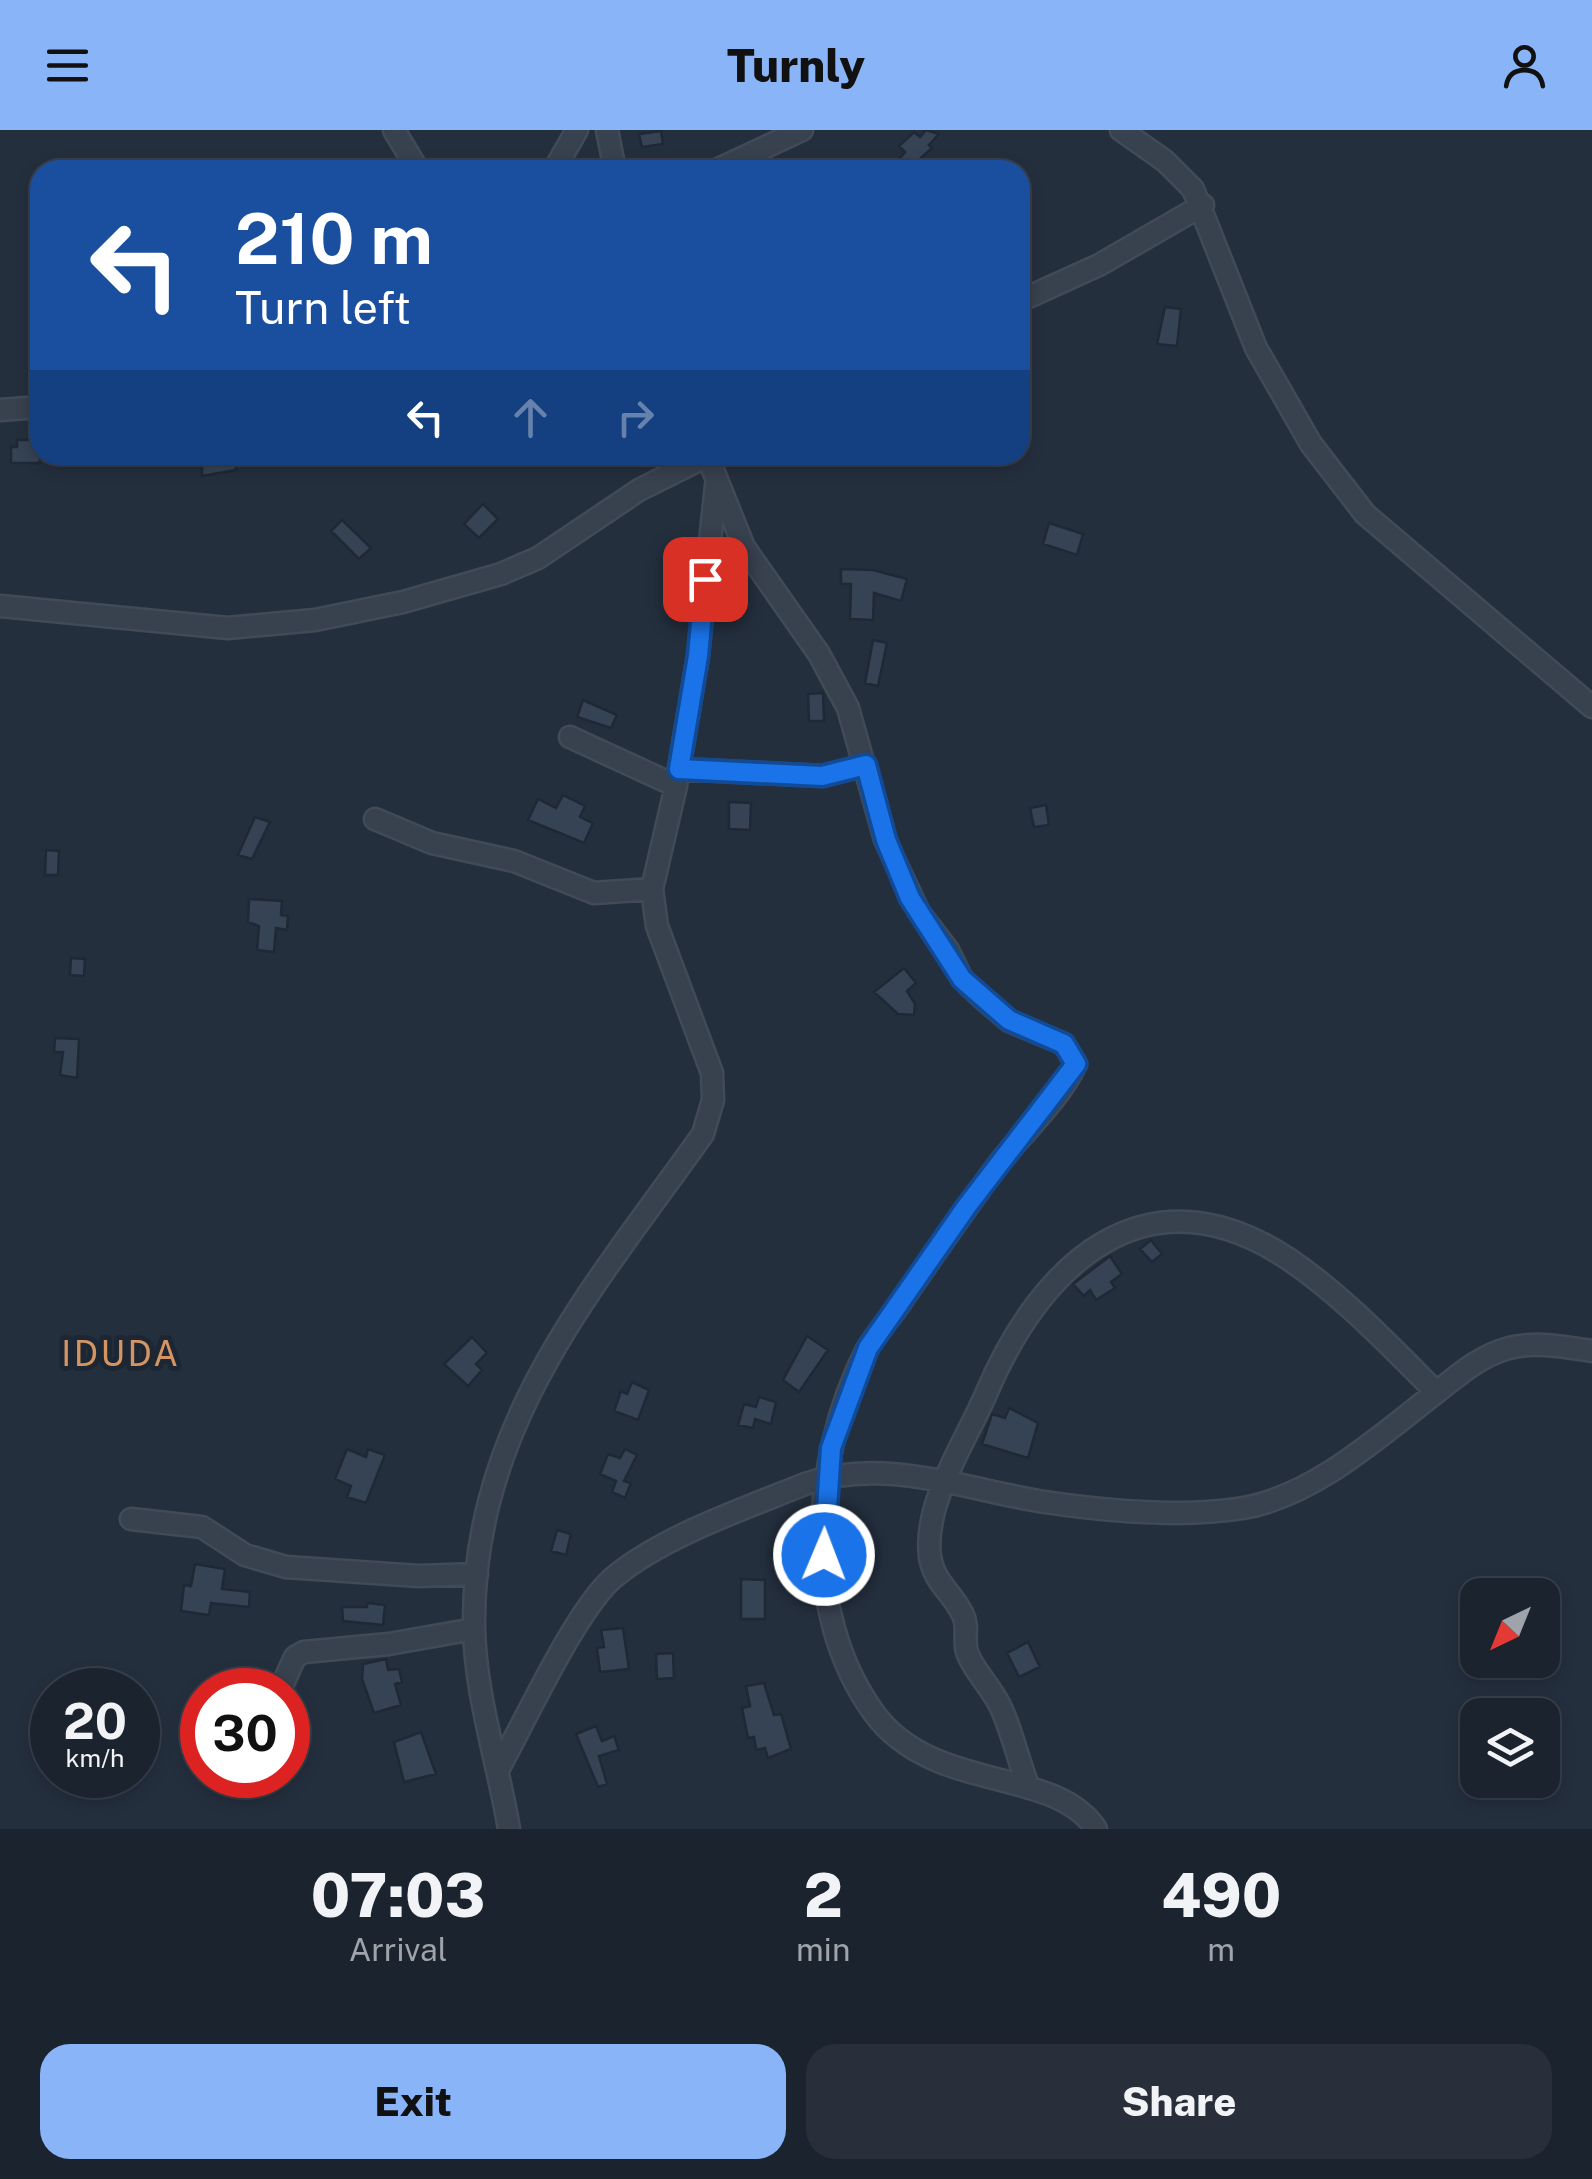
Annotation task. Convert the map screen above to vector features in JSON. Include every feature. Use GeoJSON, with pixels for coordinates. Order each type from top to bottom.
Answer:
{"type":"FeatureCollection","features":[{"type":"Feature","properties":{"kind":"street"},"geometry":{"type":"LineString","coordinates":[[394,130],[412,160]]}},
{"type":"Feature","properties":{"kind":"street"},"geometry":{"type":"LineString","coordinates":[[560,160],[577,130]]}},
{"type":"Feature","properties":{"kind":"street"},"geometry":{"type":"LineString","coordinates":[[608,130],[613,160]]}},
{"type":"Feature","properties":{"kind":"street"},"geometry":{"type":"LineString","coordinates":[[732,160],[768,137],[802,130]]}},
{"type":"Feature","properties":{"kind":"street"},"geometry":{"type":"LineString","coordinates":[[1122,130],[1183,177],[1203,205],[1251,335],[1310,444],[1366,514],[1592,707]]}},
{"type":"Feature","properties":{"kind":"street"},"geometry":{"type":"LineString","coordinates":[[1030,296],[1099,265],[1203,205]]}},
{"type":"Feature","properties":{"kind":"street"},"geometry":{"type":"LineString","coordinates":[[0,410],[30,408]]}},
{"type":"Feature","properties":{"kind":"street"},"geometry":{"type":"LineString","coordinates":[[0,606],[228,628],[314,620],[403,602],[538,558],[639,490],[702,465]]}},
{"type":"Feature","properties":{"kind":"street"},"geometry":{"type":"LineString","coordinates":[[509,1829],[474,1629],[485,1504],[505,1444],[532,1388],[577,1311],[703,1134],[709,1118],[712,1073],[658,926],[652,889],[678,778],[698,656],[709,465]]}},
{"type":"Feature","properties":{"kind":"street"},"geometry":{"type":"LineString","coordinates":[[710,465],[744,547],[819,654],[848,708],[886,840],[910,898],[962,979],[1009,1020],[1064,1044],[1076,1064],[938,1246],[868,1348],[831,1448],[826,1477],[824,1555],[831,1611],[844,1657],[874,1713],[893,1734],[942,1766],[1065,1801],[1096,1829]]}},
{"type":"Feature","properties":{"kind":"street"},"geometry":{"type":"LineString","coordinates":[[570,737],[678,778],[822,776],[866,765]]}},
{"type":"Feature","properties":{"kind":"street"},"geometry":{"type":"LineString","coordinates":[[375,819],[432,843],[514,860],[594,893],[652,889]]}},
{"type":"Feature","properties":{"kind":"street"},"geometry":{"type":"LineString","coordinates":[[1029,1788],[1002,1710],[966,1649],[965,1619],[935,1576],[930,1542],[944,1480],[1026,1315],[1090,1250],[1111,1236],[1173,1220],[1206,1226],[1288,1258],[1436,1392]]}},
{"type":"Feature","properties":{"kind":"street"},"geometry":{"type":"LineString","coordinates":[[499,1768],[570,1640],[610,1581],[672,1543],[826,1477],[908,1474],[1045,1502],[1135,1510],[1243,1508],[1287,1495],[1475,1362],[1508,1348],[1552,1345],[1592,1351]]}},
{"type":"Feature","properties":{"kind":"street"},"geometry":{"type":"LineString","coordinates":[[131,1518],[202,1527],[245,1555],[286,1567],[419,1576],[477,1574]]}},
{"type":"Feature","properties":{"kind":"street"},"geometry":{"type":"LineString","coordinates":[[290,1668],[295,1657],[304,1652],[389,1644],[474,1629]]}},
{"type":"Feature","properties":{"kind":"building"},"geometry":{"type":"Polygon","coordinates":[[[926,130],[939,134],[929,145],[932,148],[919,160],[900,158],[905,152],[899,146],[914,132],[920,137],[926,130]]]}},
{"type":"Feature","properties":{"kind":"building"},"geometry":{"type":"Polygon","coordinates":[[[661,131],[663,144],[642,147],[639,134],[661,131]]]}},
{"type":"Feature","properties":{"kind":"building"},"geometry":{"type":"Polygon","coordinates":[[[1165,307],[1181,309],[1177,346],[1157,344],[1165,307]]]}},
{"type":"Feature","properties":{"kind":"building"},"geometry":{"type":"Polygon","coordinates":[[[17,440],[30,440],[30,463],[11,463],[11,447],[17,447],[17,440]]]}},
{"type":"Feature","properties":{"kind":"building"},"geometry":{"type":"Polygon","coordinates":[[[202,465],[235,465],[236,470],[202,476],[202,465]]]}},
{"type":"Feature","properties":{"kind":"building"},"geometry":{"type":"Polygon","coordinates":[[[483,504],[498,519],[479,538],[464,524],[483,504]]]}},
{"type":"Feature","properties":{"kind":"building"},"geometry":{"type":"Polygon","coordinates":[[[342,520],[371,548],[359,559],[331,531],[342,520]]]}},
{"type":"Feature","properties":{"kind":"building"},"geometry":{"type":"Polygon","coordinates":[[[1049,523],[1083,534],[1077,555],[1043,544],[1049,523]]]}},
{"type":"Feature","properties":{"kind":"building"},"geometry":{"type":"Polygon","coordinates":[[[841,569],[873,570],[907,579],[901,601],[874,593],[873,620],[850,619],[851,584],[841,584],[841,569]]]}},
{"type":"Feature","properties":{"kind":"building"},"geometry":{"type":"Polygon","coordinates":[[[873,640],[887,643],[878,686],[865,683],[873,640]]]}},
{"type":"Feature","properties":{"kind":"building"},"geometry":{"type":"Polygon","coordinates":[[[823,693],[824,721],[809,721],[808,694],[823,693]]]}},
{"type":"Feature","properties":{"kind":"building"},"geometry":{"type":"Polygon","coordinates":[[[583,700],[617,715],[611,728],[577,717],[583,700]]]}},
{"type":"Feature","properties":{"kind":"building"},"geometry":{"type":"Polygon","coordinates":[[[563,795],[585,806],[580,817],[593,823],[584,843],[528,820],[538,799],[556,808],[563,795]]]}},
{"type":"Feature","properties":{"kind":"building"},"geometry":{"type":"Polygon","coordinates":[[[729,802],[751,803],[750,830],[729,829],[729,802]]]}},
{"type":"Feature","properties":{"kind":"building"},"geometry":{"type":"Polygon","coordinates":[[[1046,805],[1049,825],[1034,827],[1030,808],[1046,805]]]}},
{"type":"Feature","properties":{"kind":"building"},"geometry":{"type":"Polygon","coordinates":[[[255,817],[270,822],[252,859],[238,855],[255,817]]]}},
{"type":"Feature","properties":{"kind":"building"},"geometry":{"type":"Polygon","coordinates":[[[46,850],[59,851],[58,875],[45,875],[46,850]]]}},
{"type":"Feature","properties":{"kind":"building"},"geometry":{"type":"Polygon","coordinates":[[[249,899],[282,901],[281,915],[288,916],[287,930],[276,928],[274,952],[257,950],[259,926],[248,922],[249,899]]]}},
{"type":"Feature","properties":{"kind":"building"},"geometry":{"type":"Polygon","coordinates":[[[71,958],[85,959],[84,976],[70,975],[71,958]]]}},
{"type":"Feature","properties":{"kind":"building"},"geometry":{"type":"Polygon","coordinates":[[[904,968],[916,983],[907,991],[915,1004],[914,1015],[898,1014],[874,992],[904,968]]]}},
{"type":"Feature","properties":{"kind":"building"},"geometry":{"type":"Polygon","coordinates":[[[55,1038],[79,1039],[77,1078],[60,1075],[63,1052],[54,1052],[55,1038]]]}},
{"type":"Feature","properties":{"kind":"building"},"geometry":{"type":"Polygon","coordinates":[[[1151,1240],[1162,1254],[1152,1262],[1140,1249],[1151,1240]]]}},
{"type":"Feature","properties":{"kind":"building"},"geometry":{"type":"Polygon","coordinates":[[[1110,1256],[1122,1274],[1111,1282],[1115,1288],[1096,1300],[1090,1290],[1084,1296],[1073,1284],[1110,1256]]]}},
{"type":"Feature","properties":{"kind":"building"},"geometry":{"type":"Polygon","coordinates":[[[807,1336],[828,1350],[799,1392],[783,1380],[807,1336]]]}},
{"type":"Feature","properties":{"kind":"building"},"geometry":{"type":"Polygon","coordinates":[[[472,1337],[487,1353],[476,1364],[482,1370],[468,1386],[444,1364],[472,1337]]]}},
{"type":"Feature","properties":{"kind":"building"},"geometry":{"type":"Polygon","coordinates":[[[632,1382],[649,1390],[638,1420],[614,1411],[621,1391],[627,1394],[632,1382]]]}},
{"type":"Feature","properties":{"kind":"building"},"geometry":{"type":"Polygon","coordinates":[[[759,1397],[776,1402],[771,1424],[755,1419],[753,1428],[738,1425],[744,1404],[756,1407],[759,1397]]]}},
{"type":"Feature","properties":{"kind":"building"},"geometry":{"type":"Polygon","coordinates":[[[1009,1408],[1038,1423],[1028,1458],[982,1444],[992,1414],[1005,1418],[1009,1408]]]}},
{"type":"Feature","properties":{"kind":"building"},"geometry":{"type":"Polygon","coordinates":[[[347,1449],[366,1457],[368,1449],[385,1455],[366,1503],[347,1497],[351,1486],[335,1479],[347,1449]]]}},
{"type":"Feature","properties":{"kind":"building"},"geometry":{"type":"Polygon","coordinates":[[[625,1449],[637,1455],[624,1481],[631,1483],[625,1498],[612,1492],[616,1481],[600,1474],[608,1454],[620,1458],[625,1449]]]}},
{"type":"Feature","properties":{"kind":"building"},"geometry":{"type":"Polygon","coordinates":[[[557,1530],[571,1534],[566,1555],[551,1551],[557,1530]]]}},
{"type":"Feature","properties":{"kind":"building"},"geometry":{"type":"Polygon","coordinates":[[[195,1564],[225,1569],[222,1589],[250,1592],[249,1607],[211,1603],[209,1615],[181,1611],[184,1585],[191,1586],[195,1564]]]}},
{"type":"Feature","properties":{"kind":"building"},"geometry":{"type":"Polygon","coordinates":[[[741,1579],[765,1580],[765,1619],[741,1619],[741,1579]]]}},
{"type":"Feature","properties":{"kind":"building"},"geometry":{"type":"Polygon","coordinates":[[[367,1603],[385,1605],[383,1625],[343,1621],[342,1607],[367,1607],[367,1603]]]}},
{"type":"Feature","properties":{"kind":"building"},"geometry":{"type":"Polygon","coordinates":[[[623,1628],[629,1669],[600,1672],[597,1648],[604,1647],[601,1630],[623,1628]]]}},
{"type":"Feature","properties":{"kind":"building"},"geometry":{"type":"Polygon","coordinates":[[[1028,1642],[1040,1667],[1019,1677],[1007,1653],[1028,1642]]]}},
{"type":"Feature","properties":{"kind":"building"},"geometry":{"type":"Polygon","coordinates":[[[673,1653],[674,1678],[657,1679],[656,1654],[673,1653]]]}},
{"type":"Feature","properties":{"kind":"building"},"geometry":{"type":"Polygon","coordinates":[[[386,1659],[388,1670],[399,1669],[402,1682],[395,1684],[401,1705],[374,1713],[362,1679],[363,1664],[386,1659]]]}},
{"type":"Feature","properties":{"kind":"building"},"geometry":{"type":"Polygon","coordinates":[[[764,1683],[774,1715],[781,1714],[791,1749],[768,1758],[765,1748],[756,1750],[754,1737],[748,1738],[742,1708],[750,1706],[746,1686],[764,1683]]]}},
{"type":"Feature","properties":{"kind":"building"},"geometry":{"type":"Polygon","coordinates":[[[596,1726],[602,1741],[614,1736],[619,1750],[599,1756],[607,1784],[598,1787],[576,1734],[596,1726]]]}},
{"type":"Feature","properties":{"kind":"building"},"geometry":{"type":"Polygon","coordinates":[[[421,1732],[436,1774],[404,1782],[394,1742],[421,1732]]]}},
{"type":"Feature","properties":{"kind":"district","name":"IDUDA"},"geometry":{"type":"Point","coordinates":[121,1354]}},
{"type":"Feature","properties":{"kind":"route"},"geometry":{"type":"LineString","coordinates":[[705,579],[698,656],[679,769],[739,775],[822,776],[839,775],[866,765],[886,840],[910,898],[948,950],[962,979],[1009,1020],[1064,1044],[1076,1064],[967,1206],[868,1348],[831,1448],[823,1522],[824,1555]]}}]}
